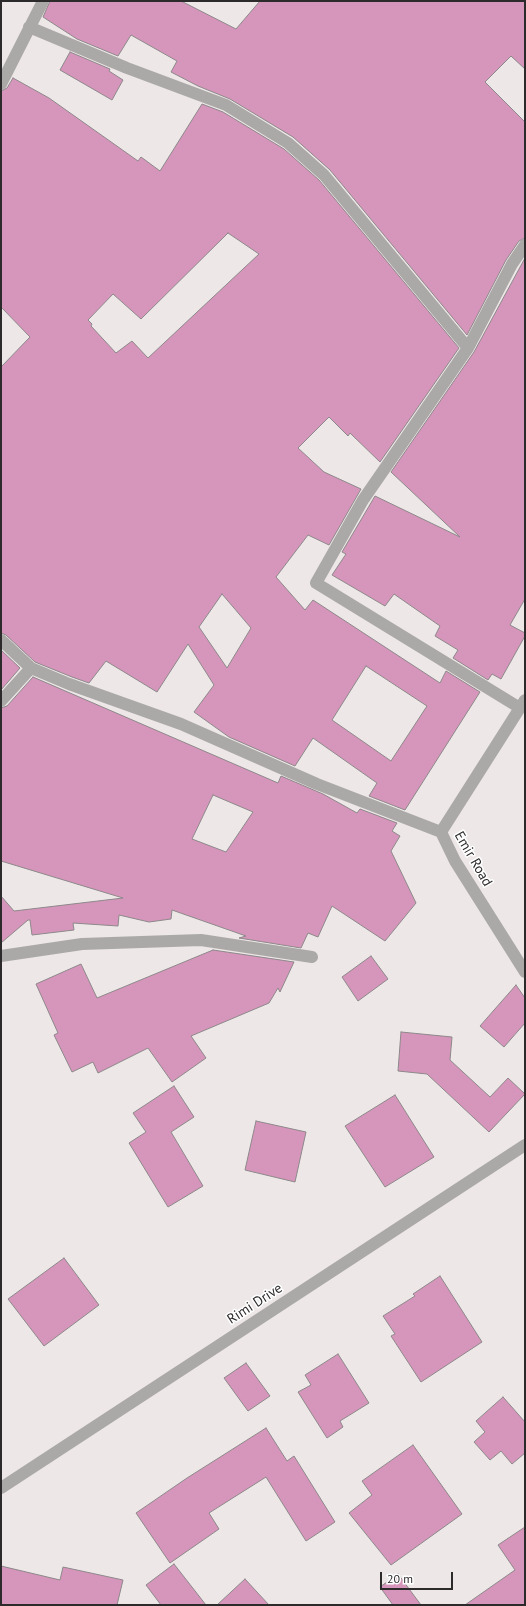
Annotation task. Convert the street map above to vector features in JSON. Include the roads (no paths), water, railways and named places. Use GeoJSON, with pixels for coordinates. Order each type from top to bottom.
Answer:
{"type":"FeatureCollection","features":[{"type":"Feature","properties":{"kind":"street"},"geometry":{"type":"LineString","coordinates":[[1,84],[43,1]]}},
{"type":"Feature","properties":{"kind":"street"},"geometry":{"type":"LineString","coordinates":[[29,27],[127,68],[226,105],[288,143],[324,175],[468,348]]}},
{"type":"Feature","properties":{"kind":"street"},"geometry":{"type":"LineString","coordinates":[[523,704],[316,583],[363,500],[468,348],[512,264],[525,245]]}},
{"type":"Feature","properties":{"kind":"street"},"geometry":{"type":"LineString","coordinates":[[1,640],[31,668],[69,684],[181,724],[317,784],[441,832]]}},
{"type":"Feature","properties":{"kind":"street"},"geometry":{"type":"LineString","coordinates":[[1,701],[31,668]]}},
{"type":"Feature","properties":{"kind":"street","name":"Emir Road"},"geometry":{"type":"LineString","coordinates":[[523,704],[441,832],[455,861],[525,972]]}},
{"type":"Feature","properties":{"kind":"street"},"geometry":{"type":"LineString","coordinates":[[1,956],[82,944],[201,940],[312,956]]}},
{"type":"Feature","properties":{"kind":"street","name":"Rimi Drive"},"geometry":{"type":"LineString","coordinates":[[1,1488],[525,1145]]}}]}
